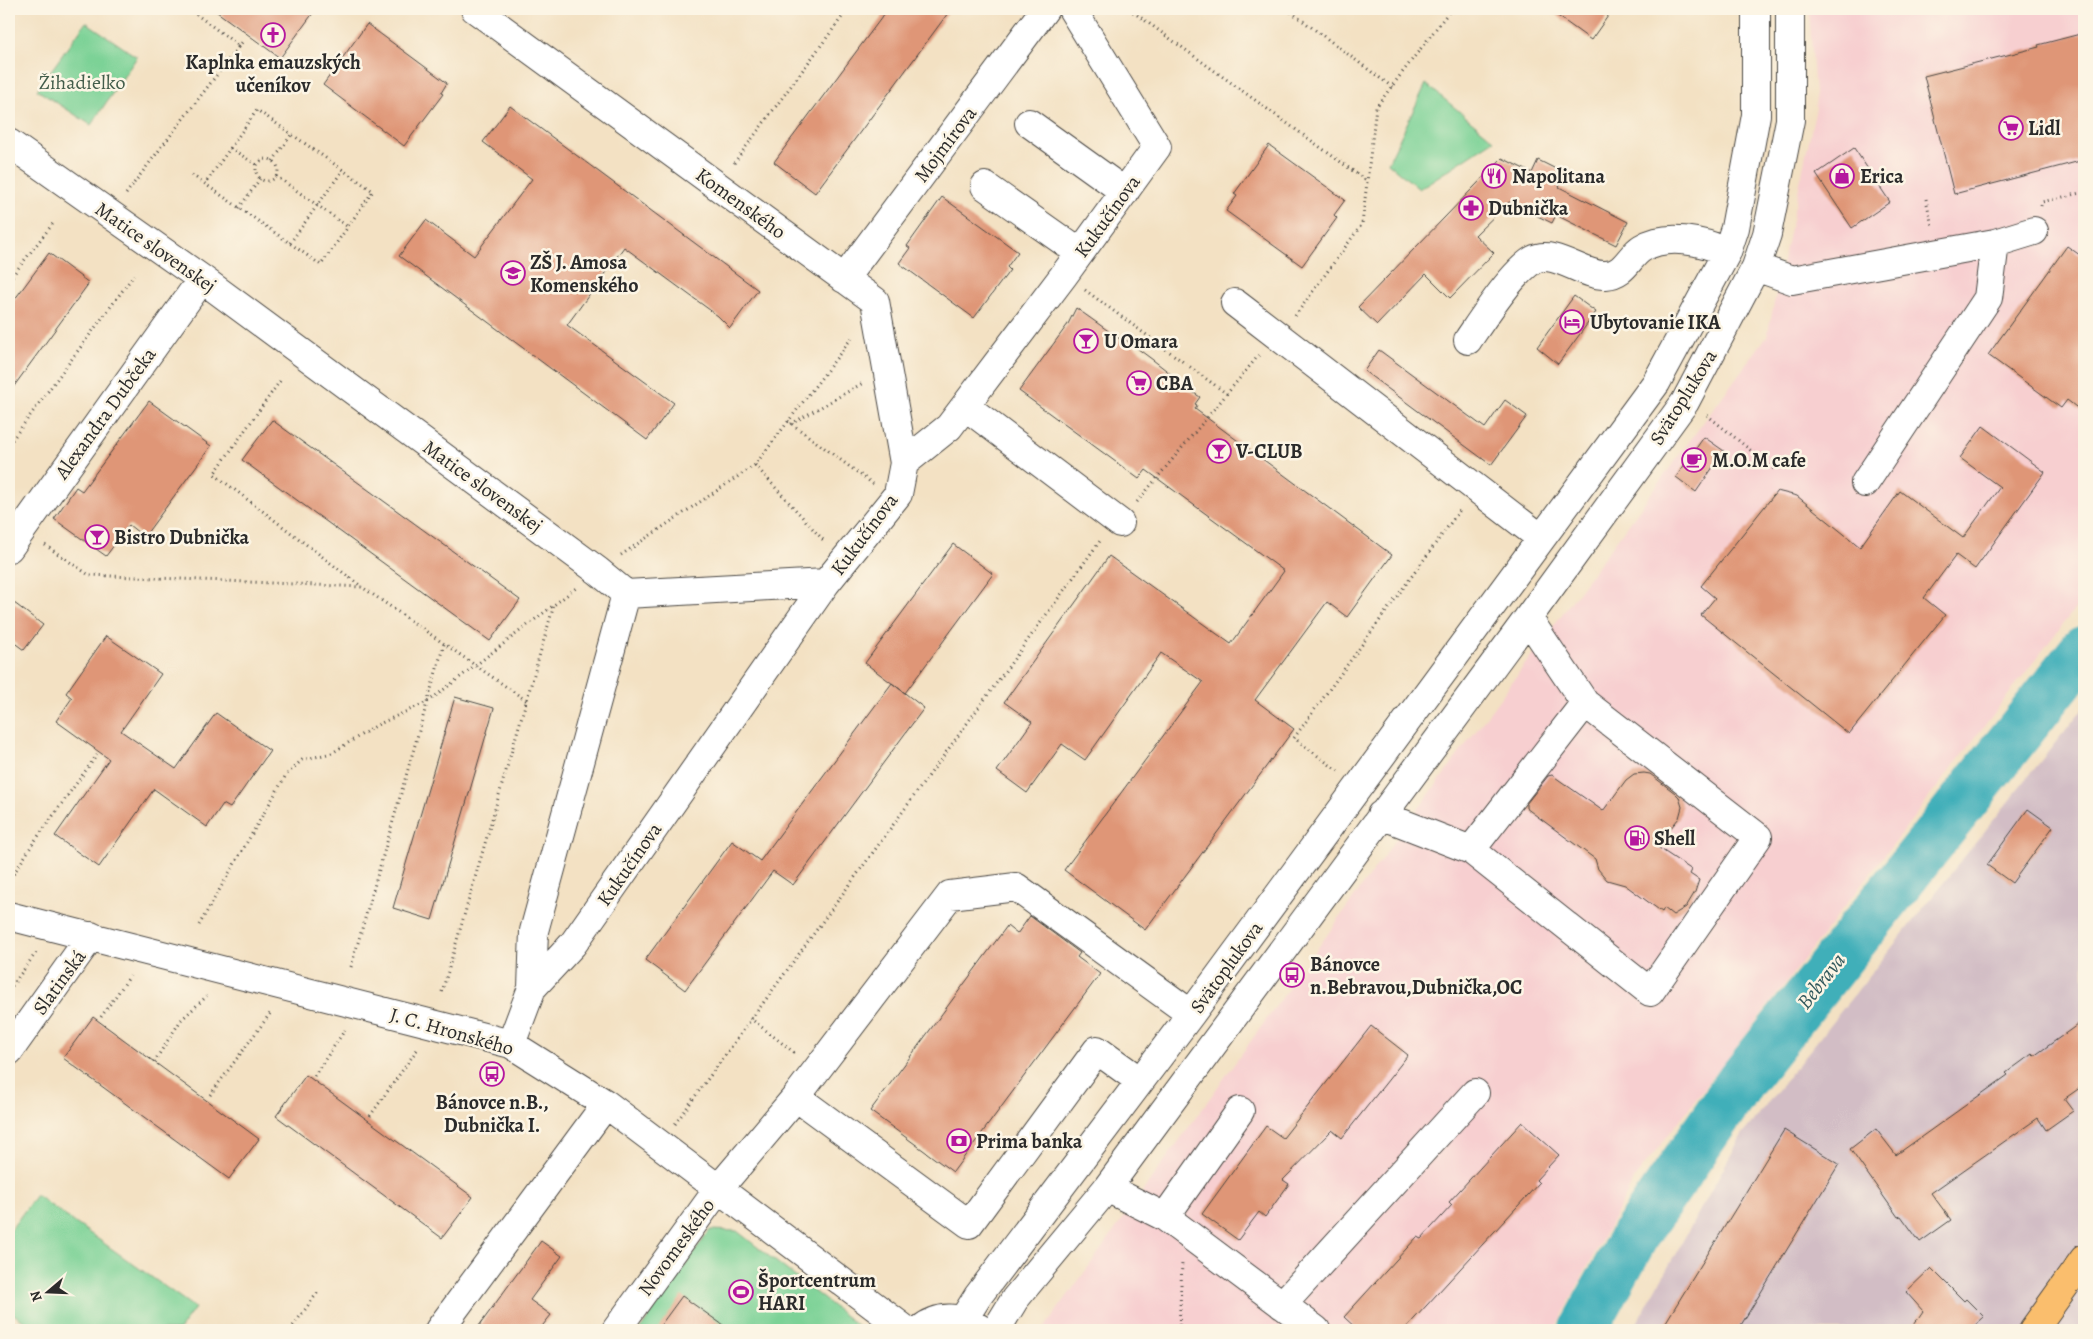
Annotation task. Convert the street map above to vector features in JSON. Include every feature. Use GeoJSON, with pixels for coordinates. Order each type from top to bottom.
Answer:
{"type":"FeatureCollection","features":[{"type":"Feature","properties":{"kind":"main road"},"geometry":{"type":"LineString","coordinates":[[2033,1330],[2084,1259]]}},
{"type":"Feature","properties":{"kind":"street","name":"Komenského"},"geometry":{"type":"LineString","coordinates":[[474,9],[875,301],[904,463]]}},
{"type":"Feature","properties":{"kind":"street","name":"Mojmírova"},"geometry":{"type":"LineString","coordinates":[[844,279],[1045,9]]}},
{"type":"Feature","properties":{"kind":"street","name":"Kukučínova"},"geometry":{"type":"LineString","coordinates":[[511,1044],[532,988],[573,944],[826,583],[898,494],[904,463],[950,427],[1157,147],[1072,9]]}},
{"type":"Feature","properties":{"kind":"street","name":"Svätoplukova"},"geometry":{"type":"LineString","coordinates":[[973,1325],[978,1296],[1191,1014],[1656,383],[1727,252],[1735,228],[1756,115],[1756,9]]}},
{"type":"Feature","properties":{"kind":"street","name":"Svätoplukova"},"geometry":{"type":"LineString","coordinates":[[996,1330],[1015,1299],[1107,1188],[1381,815],[1522,627],[1684,402],[1756,267],[1768,234],[1790,120],[1790,9]]}},
{"type":"Feature","properties":{"kind":"street"},"geometry":{"type":"LineString","coordinates":[[1029,123],[1125,192]]}},
{"type":"Feature","properties":{"kind":"street","name":"Matice slovenskej"},"geometry":{"type":"LineString","coordinates":[[9,143],[202,279],[598,571],[626,594]]}},
{"type":"Feature","properties":{"kind":"street"},"geometry":{"type":"LineString","coordinates":[[985,186],[1080,253]]}},
{"type":"Feature","properties":{"kind":"street"},"geometry":{"type":"LineString","coordinates":[[1756,267],[1792,280],[1995,243],[2034,231]]}},
{"type":"Feature","properties":{"kind":"street"},"geometry":{"type":"LineString","coordinates":[[1468,340],[1510,282],[1534,259],[1554,258],[1583,271],[1607,275],[1623,268],[1641,248],[1658,243],[1678,240],[1709,244],[1727,252]]}},
{"type":"Feature","properties":{"kind":"street"},"geometry":{"type":"LineString","coordinates":[[1865,483],[1988,298],[1995,243]]}},
{"type":"Feature","properties":{"kind":"street","name":"Alexandra Dubčeka"},"geometry":{"type":"LineString","coordinates":[[15,539],[202,279]]}},
{"type":"Feature","properties":{"kind":"street"},"geometry":{"type":"LineString","coordinates":[[1235,304],[1541,538]]}},
{"type":"Feature","properties":{"kind":"street"},"geometry":{"type":"LineString","coordinates":[[965,406],[1120,523]]}},
{"type":"Feature","properties":{"kind":"street"},"geometry":{"type":"LineString","coordinates":[[532,988],[534,930],[626,594],[826,583]]}},
{"type":"Feature","properties":{"kind":"street"},"geometry":{"type":"LineString","coordinates":[[1381,815],[1471,850],[1650,992],[1758,837],[1585,703],[1522,627],[1487,613]]}},
{"type":"Feature","properties":{"kind":"street"},"geometry":{"type":"LineString","coordinates":[[1471,850],[1585,703]]}},
{"type":"Feature","properties":{"kind":"street","name":"Novomeského"},"geometry":{"type":"LineString","coordinates":[[616,1330],[719,1188],[796,1097],[950,895],[1016,887],[1191,1014]]}},
{"type":"Feature","properties":{"kind":"street","name":"J. C. Hronského"},"geometry":{"type":"LineString","coordinates":[[9,916],[511,1044],[606,1104],[906,1330]]}},
{"type":"Feature","properties":{"kind":"street","name":"Slatinská"},"geometry":{"type":"LineString","coordinates":[[9,1051],[91,936]]}},
{"type":"Feature","properties":{"kind":"street"},"geometry":{"type":"LineString","coordinates":[[796,1097],[969,1224],[1097,1050],[1140,1081]]}},
{"type":"Feature","properties":{"kind":"street"},"geometry":{"type":"LineString","coordinates":[[1282,1305],[1475,1093]]}},
{"type":"Feature","properties":{"kind":"street"},"geometry":{"type":"LineString","coordinates":[[439,1330],[606,1104]]}},
{"type":"Feature","properties":{"kind":"street"},"geometry":{"type":"LineString","coordinates":[[1174,1224],[1240,1111]]}},
{"type":"Feature","properties":{"kind":"street"},"geometry":{"type":"LineString","coordinates":[[1107,1188],[1174,1224],[1316,1330]]}},
{"type":"Feature","properties":{"kind":"street"},"geometry":{"type":"LineString","coordinates":[[920,1330],[931,1322],[941,1319],[973,1325]]}},
{"type":"Feature","properties":{"kind":"path"},"geometry":{"type":"LineString","coordinates":[[189,9],[239,46]]}},
{"type":"Feature","properties":{"kind":"path"},"geometry":{"type":"LineString","coordinates":[[718,186],[848,9]]}},
{"type":"Feature","properties":{"kind":"path"},"geometry":{"type":"LineString","coordinates":[[1129,9],[1367,181]]}},
{"type":"Feature","properties":{"kind":"path"},"geometry":{"type":"LineString","coordinates":[[1287,9],[1392,86]]}},
{"type":"Feature","properties":{"kind":"path"},"geometry":{"type":"LineString","coordinates":[[662,1146],[682,1112],[750,1018],[1106,533],[1120,523],[1260,354],[1280,338],[1362,224],[1376,107],[1451,9]]}},
{"type":"Feature","properties":{"kind":"path"},"geometry":{"type":"LineString","coordinates":[[121,200],[244,40]]}},
{"type":"Feature","properties":{"kind":"path"},"geometry":{"type":"LineString","coordinates":[[192,175],[321,265],[373,191],[257,110],[205,184]]}},
{"type":"Feature","properties":{"kind":"path"},"geometry":{"type":"LineString","coordinates":[[273,161],[291,135]]}},
{"type":"Feature","properties":{"kind":"path"},"geometry":{"type":"LineString","coordinates":[[230,148],[258,165]]}},
{"type":"Feature","properties":{"kind":"path"},"geometry":{"type":"LineString","coordinates":[[266,159],[273,161],[278,168],[276,176],[271,181],[260,179],[256,170],[258,165],[266,159]]}},
{"type":"Feature","properties":{"kind":"path"},"geometry":{"type":"LineString","coordinates":[[290,243],[343,170]]}},
{"type":"Feature","properties":{"kind":"path"},"geometry":{"type":"LineString","coordinates":[[276,176],[348,227]]}},
{"type":"Feature","properties":{"kind":"path"},"geometry":{"type":"LineString","coordinates":[[239,208],[260,179]]}},
{"type":"Feature","properties":{"kind":"path"},"geometry":{"type":"LineString","coordinates":[[2034,231],[2042,202],[2084,192]]}},
{"type":"Feature","properties":{"kind":"path"},"geometry":{"type":"LineString","coordinates":[[1926,199],[1932,227]]}},
{"type":"Feature","properties":{"kind":"path"},"geometry":{"type":"LineString","coordinates":[[9,280],[55,221]]}},
{"type":"Feature","properties":{"kind":"path"},"geometry":{"type":"LineString","coordinates":[[9,444],[134,275]]}},
{"type":"Feature","properties":{"kind":"path"},"geometry":{"type":"LineString","coordinates":[[1064,275],[1228,394]]}},
{"type":"Feature","properties":{"kind":"path"},"geometry":{"type":"LineString","coordinates":[[200,925],[286,775],[302,760],[332,753],[378,725],[428,701],[598,571],[754,465],[790,423],[858,330]]}},
{"type":"Feature","properties":{"kind":"path"},"geometry":{"type":"LineString","coordinates":[[280,381],[214,474],[362,587],[527,701]]}},
{"type":"Feature","properties":{"kind":"path"},"geometry":{"type":"LineString","coordinates":[[790,423],[864,383]]}},
{"type":"Feature","properties":{"kind":"path"},"geometry":{"type":"LineString","coordinates":[[1707,414],[1774,470]]}},
{"type":"Feature","properties":{"kind":"path"},"geometry":{"type":"LineString","coordinates":[[790,423],[873,485]]}},
{"type":"Feature","properties":{"kind":"path"},"geometry":{"type":"LineString","coordinates":[[754,465],[828,546]]}},
{"type":"Feature","properties":{"kind":"path"},"geometry":{"type":"LineString","coordinates":[[1344,775],[1294,738],[1476,488]]}},
{"type":"Feature","properties":{"kind":"path"},"geometry":{"type":"LineString","coordinates":[[15,539],[89,575],[362,587]]}},
{"type":"Feature","properties":{"kind":"path"},"geometry":{"type":"LineString","coordinates":[[442,992],[554,605]]}},
{"type":"Feature","properties":{"kind":"path"},"geometry":{"type":"LineString","coordinates":[[351,967],[444,644]]}},
{"type":"Feature","properties":{"kind":"path"},"geometry":{"type":"LineString","coordinates":[[9,888],[11,878],[34,842],[97,755]]}},
{"type":"Feature","properties":{"kind":"path"},"geometry":{"type":"LineString","coordinates":[[9,990],[42,945]]}},
{"type":"Feature","properties":{"kind":"path"},"geometry":{"type":"LineString","coordinates":[[101,1017],[135,969]]}},
{"type":"Feature","properties":{"kind":"path"},"geometry":{"type":"LineString","coordinates":[[154,1062],[181,1020],[213,990]]}},
{"type":"Feature","properties":{"kind":"path"},"geometry":{"type":"LineString","coordinates":[[210,1095],[275,1006]]}},
{"type":"Feature","properties":{"kind":"path"},"geometry":{"type":"LineString","coordinates":[[750,1018],[816,1070]]}},
{"type":"Feature","properties":{"kind":"path"},"geometry":{"type":"LineString","coordinates":[[314,1076],[348,1026]]}},
{"type":"Feature","properties":{"kind":"path"},"geometry":{"type":"LineString","coordinates":[[370,1116],[421,1045]]}},
{"type":"Feature","properties":{"kind":"path"},"geometry":{"type":"LineString","coordinates":[[1174,1224],[1179,1330]]}},
{"type":"Feature","properties":{"kind":"path"},"geometry":{"type":"LineString","coordinates":[[290,1330],[318,1292]]}},
{"type":"Feature","properties":{"kind":"shaded area"},"geometry":{"type":"Polygon","coordinates":[[[1809,9],[2084,9],[2084,597],[1635,1178],[1554,1330],[1043,1330],[1386,853],[1767,336],[1816,108],[1809,9]]]}},
{"type":"Feature","properties":{"kind":"shaded area"},"geometry":{"type":"Polygon","coordinates":[[[2084,707],[2084,1330],[1633,1330],[1742,1135],[2084,707]]]}},
{"type":"Feature","properties":{"kind":"green space","name":"Žihadielko"},"geometry":{"type":"Polygon","coordinates":[[[86,22],[137,57],[91,125],[37,90],[86,22]]]}},
{"type":"Feature","properties":{"kind":"green space"},"geometry":{"type":"Polygon","coordinates":[[[1426,84],[1494,140],[1419,189],[1388,163],[1426,84]]]}},
{"type":"Feature","properties":{"kind":"green space"},"geometry":{"type":"Polygon","coordinates":[[[36,1195],[195,1308],[179,1330],[37,1330],[9,1311],[9,1232],[36,1195]]]}},
{"type":"Feature","properties":{"kind":"green space","name":"Športcentrum HARI"},"geometry":{"type":"Polygon","coordinates":[[[710,1230],[737,1231],[863,1330],[640,1330],[710,1230]]]}},
{"type":"Feature","properties":{"kind":"building","name":"Kaplnka emauzských učeníkov"},"geometry":{"type":"Polygon","coordinates":[[[213,9],[316,9],[280,58],[213,9]]]}},
{"type":"Feature","properties":{"kind":"building"},"geometry":{"type":"Polygon","coordinates":[[[888,9],[951,9],[815,193],[774,162],[888,9]]]}},
{"type":"Feature","properties":{"kind":"building"},"geometry":{"type":"Polygon","coordinates":[[[1548,9],[1613,9],[1591,40],[1548,9]]]}},
{"type":"Feature","properties":{"kind":"building"},"geometry":{"type":"Polygon","coordinates":[[[367,24],[447,83],[441,93],[443,94],[404,146],[323,85],[367,24]]]}},
{"type":"Feature","properties":{"kind":"building","name":"Lidl"},"geometry":{"type":"Polygon","coordinates":[[[2084,33],[2084,160],[1954,194],[1924,76],[2039,47],[2038,45],[2084,33]]]}},
{"type":"Feature","properties":{"kind":"building","name":"ZŠ J. Amosa Komenského"},"geometry":{"type":"Polygon","coordinates":[[[510,106],[758,290],[730,328],[718,316],[624,247],[567,325],[674,403],[647,440],[399,256],[426,220],[474,256],[532,179],[483,142],[510,106]]]}},
{"type":"Feature","properties":{"kind":"building"},"geometry":{"type":"Polygon","coordinates":[[[1269,145],[1345,200],[1334,215],[1337,218],[1302,266],[1226,211],[1237,196],[1234,194],[1269,145]]]}},
{"type":"Feature","properties":{"kind":"building"},"geometry":{"type":"Polygon","coordinates":[[[1854,148],[1890,202],[1852,228],[1816,174],[1854,148]]]}},
{"type":"Feature","properties":{"kind":"building"},"geometry":{"type":"Polygon","coordinates":[[[1502,158],[1532,173],[1538,160],[1566,174],[1559,187],[1628,222],[1616,245],[1556,215],[1552,223],[1509,202],[1475,235],[1494,253],[1450,298],[1426,274],[1377,325],[1358,307],[1502,158]]]}},
{"type":"Feature","properties":{"kind":"building"},"geometry":{"type":"Polygon","coordinates":[[[942,197],[1018,252],[1007,267],[1010,270],[974,318],[899,263],[910,248],[907,246],[942,197]]]}},
{"type":"Feature","properties":{"kind":"building"},"geometry":{"type":"Polygon","coordinates":[[[2067,246],[2084,258],[2084,413],[2067,400],[2061,408],[1988,355],[2067,246]]]}},
{"type":"Feature","properties":{"kind":"building"},"geometry":{"type":"Polygon","coordinates":[[[49,253],[89,283],[9,393],[9,307],[49,253]]]}},
{"type":"Feature","properties":{"kind":"building","name":"Ubytovanie IKA"},"geometry":{"type":"Polygon","coordinates":[[[1574,296],[1596,312],[1558,364],[1537,347],[1574,296]]]}},
{"type":"Feature","properties":{"kind":"building"},"geometry":{"type":"Polygon","coordinates":[[[1076,308],[1124,342],[1126,340],[1175,377],[1173,379],[1200,397],[1195,404],[1197,405],[1195,409],[1392,555],[1347,617],[1327,602],[1255,700],[1294,729],[1145,930],[1064,870],[1203,682],[1161,653],[1085,760],[1062,744],[1027,793],[997,771],[1032,722],[1004,702],[1109,556],[1231,644],[1284,571],[1146,470],[1139,479],[1019,391],[1068,324],[1076,308]]]}},
{"type":"Feature","properties":{"kind":"building"},"geometry":{"type":"Polygon","coordinates":[[[1379,350],[1485,428],[1505,400],[1527,416],[1491,465],[1364,371],[1379,350]]]}},
{"type":"Feature","properties":{"kind":"building"},"geometry":{"type":"Polygon","coordinates":[[[149,401],[211,446],[144,537],[129,525],[106,556],[54,519],[76,487],[82,491],[149,401]]]}},
{"type":"Feature","properties":{"kind":"building"},"geometry":{"type":"Polygon","coordinates":[[[272,420],[520,600],[490,641],[242,460],[272,420]]]}},
{"type":"Feature","properties":{"kind":"building"},"geometry":{"type":"Polygon","coordinates":[[[1983,426],[2045,472],[1975,569],[1956,555],[1924,598],[1945,615],[1849,734],[1701,615],[1715,598],[1701,586],[1777,491],[1797,496],[1860,547],[1900,491],[1963,538],[2000,487],[1960,458],[1983,426]]]}},
{"type":"Feature","properties":{"kind":"building"},"geometry":{"type":"Polygon","coordinates":[[[1704,437],[1724,451],[1696,492],[1676,477],[1704,437]]]}},
{"type":"Feature","properties":{"kind":"building"},"geometry":{"type":"Polygon","coordinates":[[[953,544],[993,574],[905,693],[865,663],[953,544]]]}},
{"type":"Feature","properties":{"kind":"building"},"geometry":{"type":"Polygon","coordinates":[[[9,599],[43,625],[24,650],[9,639],[9,599]]]}},
{"type":"Feature","properties":{"kind":"building"},"geometry":{"type":"Polygon","coordinates":[[[106,636],[161,674],[121,731],[176,769],[216,713],[270,751],[230,808],[223,804],[207,827],[154,789],[99,867],[55,836],[109,759],[56,721],[72,698],[66,693],[106,636]]]}},
{"type":"Feature","properties":{"kind":"building"},"geometry":{"type":"Polygon","coordinates":[[[892,683],[924,708],[793,885],[773,871],[685,990],[645,960],[732,841],[760,861],[892,683]]]}},
{"type":"Feature","properties":{"kind":"building"},"geometry":{"type":"Polygon","coordinates":[[[455,697],[494,708],[432,920],[393,908],[455,697]]]}},
{"type":"Feature","properties":{"kind":"building","name":"Shell"},"geometry":{"type":"Polygon","coordinates":[[[1634,774],[1650,774],[1675,793],[1679,797],[1682,807],[1679,818],[1656,846],[1692,870],[1690,874],[1699,880],[1695,892],[1686,907],[1673,915],[1664,908],[1662,912],[1625,885],[1607,880],[1598,869],[1595,859],[1526,808],[1526,804],[1548,776],[1552,775],[1603,811],[1626,780],[1634,774]]]}},
{"type":"Feature","properties":{"kind":"building"},"geometry":{"type":"Polygon","coordinates":[[[2028,809],[2053,827],[2012,883],[1987,865],[2028,809]]]}},
{"type":"Feature","properties":{"kind":"building"},"geometry":{"type":"Polygon","coordinates":[[[1030,916],[1080,953],[1077,957],[1100,974],[953,1172],[870,1111],[1007,926],[1017,934],[1030,916]]]}},
{"type":"Feature","properties":{"kind":"building"},"geometry":{"type":"Polygon","coordinates":[[[93,1017],[259,1139],[229,1179],[63,1058],[93,1017]]]}},
{"type":"Feature","properties":{"kind":"building"},"geometry":{"type":"Polygon","coordinates":[[[2084,1020],[2084,1085],[2064,1099],[2073,1111],[2046,1130],[2038,1118],[1931,1193],[1951,1220],[1920,1242],[1901,1216],[1898,1217],[1850,1149],[1876,1129],[1896,1155],[2008,1075],[2006,1073],[2032,1054],[2034,1056],[2084,1020]]]}},
{"type":"Feature","properties":{"kind":"building"},"geometry":{"type":"Polygon","coordinates":[[[1371,1026],[1408,1055],[1342,1138],[1332,1130],[1283,1180],[1289,1184],[1265,1217],[1259,1212],[1238,1240],[1202,1214],[1266,1126],[1283,1138],[1371,1026]]]}},
{"type":"Feature","properties":{"kind":"building"},"geometry":{"type":"Polygon","coordinates":[[[306,1075],[473,1197],[442,1238],[276,1116],[306,1075]]]}},
{"type":"Feature","properties":{"kind":"building"},"geometry":{"type":"Polygon","coordinates":[[[1522,1122],[1559,1155],[1536,1180],[1539,1183],[1404,1330],[1358,1330],[1344,1317],[1417,1237],[1421,1239],[1452,1205],[1449,1202],[1522,1122]]]}},
{"type":"Feature","properties":{"kind":"building"},"geometry":{"type":"Polygon","coordinates":[[[1784,1130],[1839,1164],[1738,1330],[1661,1330],[1784,1130]]]}},
{"type":"Feature","properties":{"kind":"building"},"geometry":{"type":"Polygon","coordinates":[[[541,1241],[562,1256],[530,1300],[551,1315],[539,1330],[476,1330],[541,1241]]]}},
{"type":"Feature","properties":{"kind":"building"},"geometry":{"type":"Polygon","coordinates":[[[1931,1268],[1964,1301],[1966,1299],[1984,1317],[1970,1330],[1910,1330],[1923,1311],[1906,1292],[1931,1268]]]}},
{"type":"Feature","properties":{"kind":"building"},"geometry":{"type":"Polygon","coordinates":[[[682,1296],[730,1330],[657,1330],[682,1296]]]}},
{"type":"Feature","properties":{"kind":"waterway","name":"Bebrava"},"geometry":{"type":"LineString","coordinates":[[1583,1330],[1635,1235],[1741,1081],[2084,650]]}},
{"type":"Feature","properties":{"kind":"place","name":"Kaplnka emauzských učeníkov"},"geometry":{"type":"Point","coordinates":[273,35]}},
{"type":"Feature","properties":{"kind":"place","name":"Lidl"},"geometry":{"type":"Point","coordinates":[2011,128]}},
{"type":"Feature","properties":{"kind":"place","name":"Napolitana"},"geometry":{"type":"Point","coordinates":[1494,176]}},
{"type":"Feature","properties":{"kind":"place","name":"Erica"},"geometry":{"type":"Point","coordinates":[1842,176]}},
{"type":"Feature","properties":{"kind":"place","name":"Dubnička"},"geometry":{"type":"Point","coordinates":[1471,208]}},
{"type":"Feature","properties":{"kind":"place","name":"ZŠ J. Amosa Komenského"},"geometry":{"type":"Point","coordinates":[513,273]}},
{"type":"Feature","properties":{"kind":"place","name":"Ubytovanie IKA"},"geometry":{"type":"Point","coordinates":[1572,322]}},
{"type":"Feature","properties":{"kind":"place","name":"U Omara"},"geometry":{"type":"Point","coordinates":[1086,341]}},
{"type":"Feature","properties":{"kind":"place","name":"CBA"},"geometry":{"type":"Point","coordinates":[1139,383]}},
{"type":"Feature","properties":{"kind":"place","name":"V-CLUB"},"geometry":{"type":"Point","coordinates":[1219,451]}},
{"type":"Feature","properties":{"kind":"place","name":"M.O.M cafe"},"geometry":{"type":"Point","coordinates":[1694,460]}},
{"type":"Feature","properties":{"kind":"place","name":"Bistro Dubnička"},"geometry":{"type":"Point","coordinates":[97,537]}},
{"type":"Feature","properties":{"kind":"place","name":"Shell"},"geometry":{"type":"Point","coordinates":[1637,838]}},
{"type":"Feature","properties":{"kind":"place","name":"Bánovce n.Bebravou,Dubnička,OC"},"geometry":{"type":"Point","coordinates":[1292,975]}},
{"type":"Feature","properties":{"kind":"place","name":"Bánovce n.B., Dubnička I."},"geometry":{"type":"Point","coordinates":[492,1074]}},
{"type":"Feature","properties":{"kind":"place","name":"Prima banka"},"geometry":{"type":"Point","coordinates":[959,1141]}},
{"type":"Feature","properties":{"kind":"place","name":"Športcentrum HARI"},"geometry":{"type":"Point","coordinates":[741,1292]}}]}
